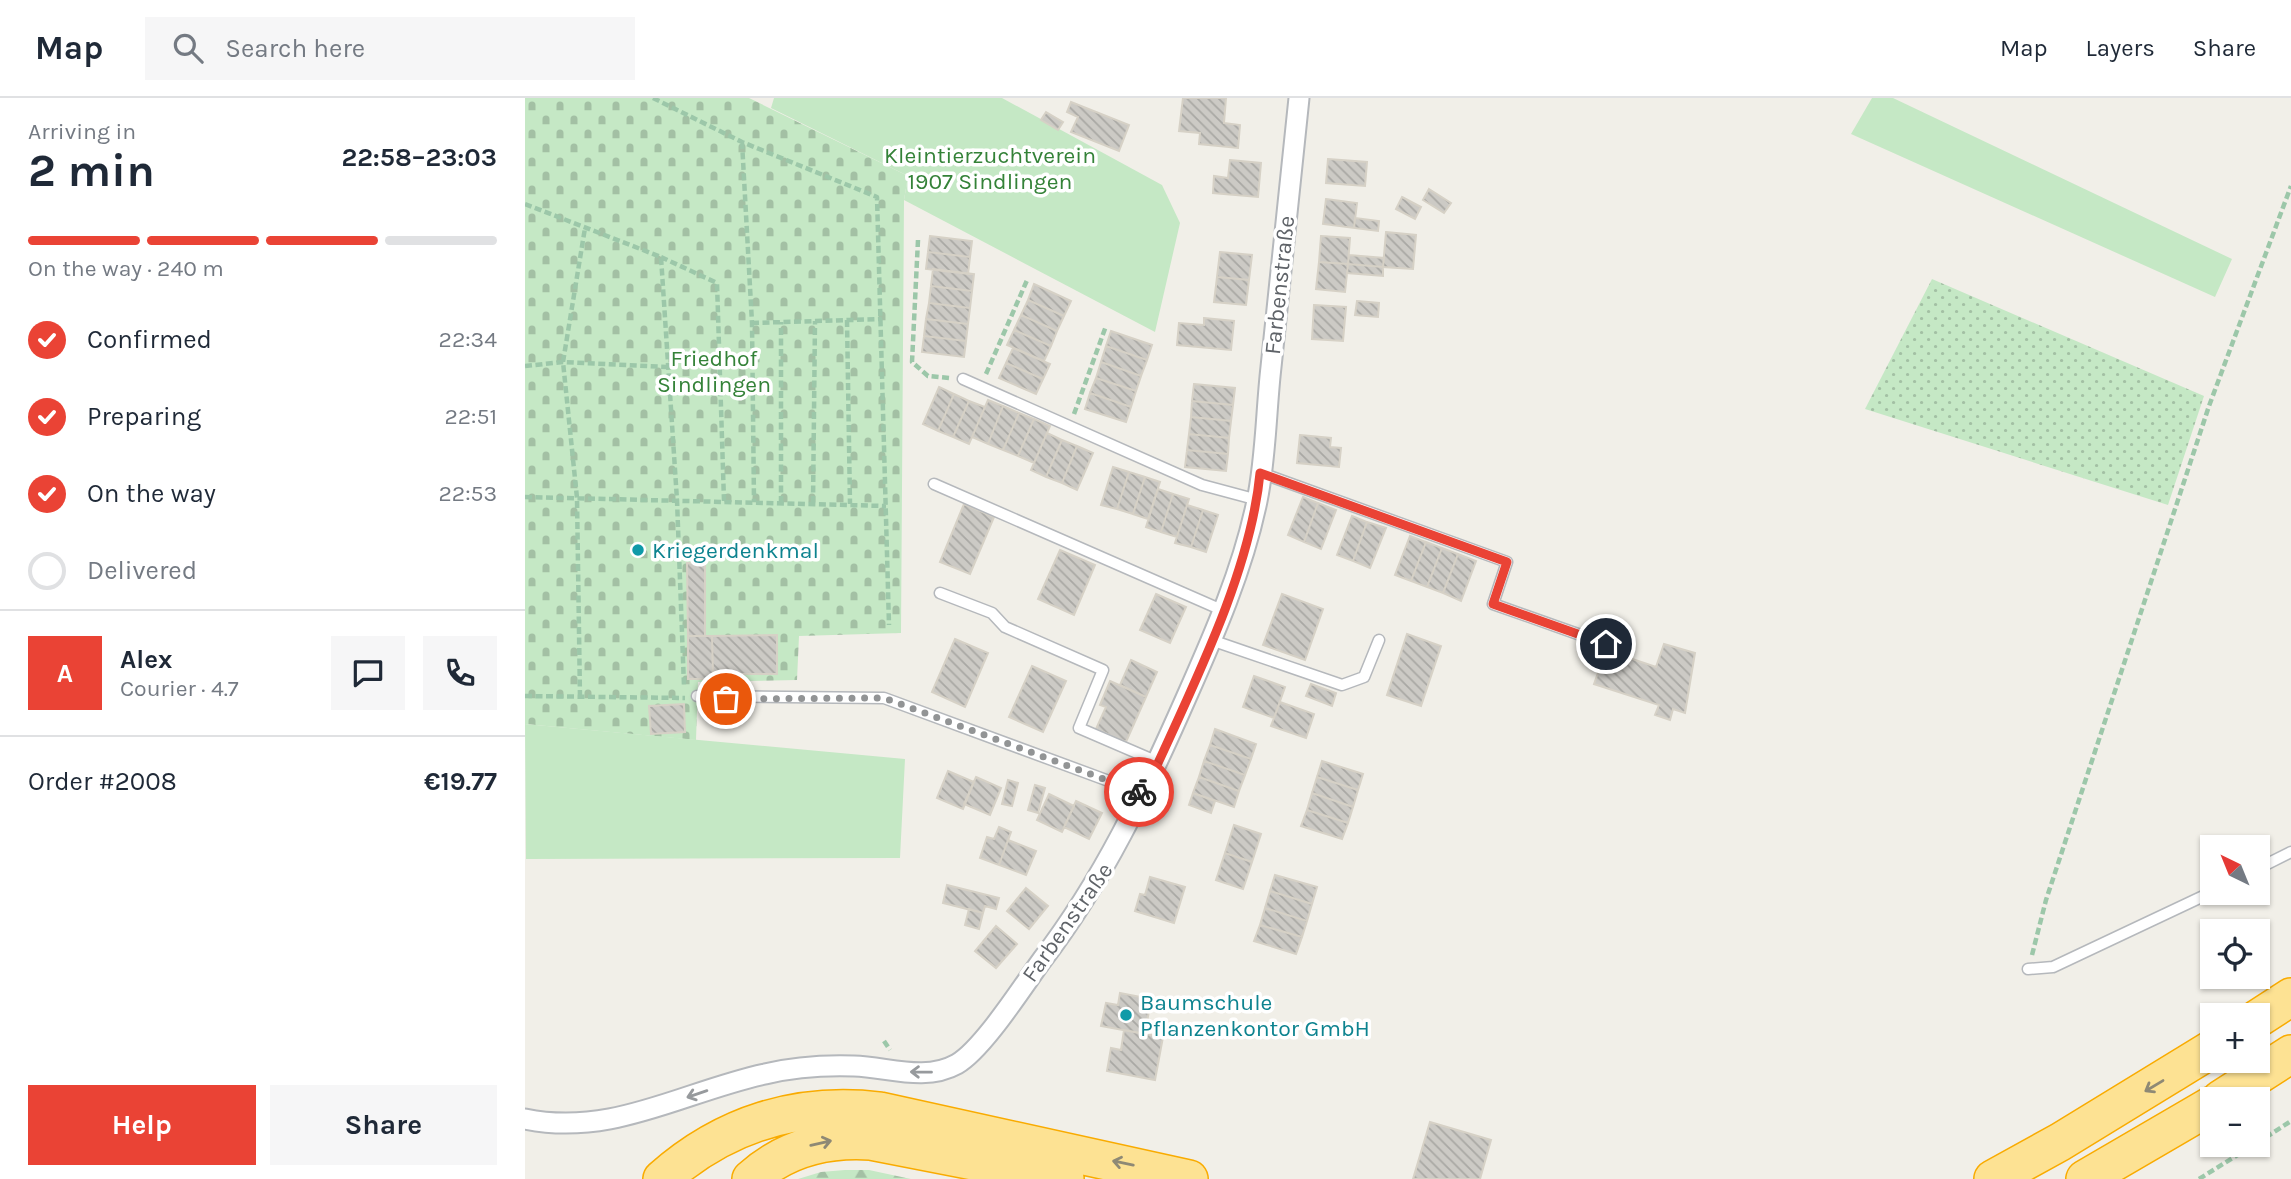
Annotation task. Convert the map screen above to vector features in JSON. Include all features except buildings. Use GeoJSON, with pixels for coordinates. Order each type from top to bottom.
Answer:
{"type":"FeatureCollection","features":[{"type":"Feature","properties":{"kind":"highway"},"geometry":{"type":"LineString","coordinates":[[2270,1011],[2291,997]]}},
{"type":"Feature","properties":{"kind":"highway"},"geometry":{"type":"LineString","coordinates":[[2240,1087],[2291,1054]]}},
{"type":"Feature","properties":{"kind":"highway"},"geometry":{"type":"LineString","coordinates":[[1993,1179],[2072,1135],[2200,1056]]}},
{"type":"Feature","properties":{"kind":"highway"},"geometry":{"type":"LineString","coordinates":[[661,1179],[709,1143],[740,1127],[798,1111],[846,1107],[894,1114],[1189,1179]]}},
{"type":"Feature","properties":{"kind":"highway"},"geometry":{"type":"LineString","coordinates":[[2085,1179],[2200,1112]]}},
{"type":"Feature","properties":{"kind":"highway"},"geometry":{"type":"LineString","coordinates":[[751,1179],[790,1154],[816,1143],[843,1139],[871,1140],[1065,1179]]}},
{"type":"Feature","properties":{"kind":"street","name":"Farbenstraße"},"geometry":{"type":"LineString","coordinates":[[525,1119],[552,1124],[592,1124],[641,1113],[764,1074],[805,1066],[854,1066],[923,1074],[941,1071],[966,1058],[1078,913],[1144,794],[1158,762],[1211,640],[1258,500],[1299,98]]}},
{"type":"Feature","properties":{"kind":"lane"},"geometry":{"type":"LineString","coordinates":[[963,379],[1202,485],[1258,500]]}},
{"type":"Feature","properties":{"kind":"lane"},"geometry":{"type":"LineString","coordinates":[[1260,473],[1507,562],[1493,604],[1606,644]]}},
{"type":"Feature","properties":{"kind":"lane"},"geometry":{"type":"LineString","coordinates":[[934,484],[1222,610]]}},
{"type":"Feature","properties":{"kind":"lane"},"geometry":{"type":"LineString","coordinates":[[940,593],[992,614],[1005,627],[1103,670],[1079,728],[1158,762]]}},
{"type":"Feature","properties":{"kind":"lane"},"geometry":{"type":"LineString","coordinates":[[1211,640],[1342,685],[1364,677],[1379,640]]}},
{"type":"Feature","properties":{"kind":"lane"},"geometry":{"type":"LineString","coordinates":[[697,696],[884,698],[1144,794]]}},
{"type":"Feature","properties":{"kind":"lane"},"geometry":{"type":"LineString","coordinates":[[2270,862],[2291,852]]}},
{"type":"Feature","properties":{"kind":"lane"},"geometry":{"type":"LineString","coordinates":[[2028,969],[2053,967],[2200,898]]}},
{"type":"Feature","properties":{"kind":"path"},"geometry":{"type":"LineString","coordinates":[[653,98],[742,142],[877,197],[889,625]]}},
{"type":"Feature","properties":{"kind":"path"},"geometry":{"type":"LineString","coordinates":[[742,142],[752,323],[754,502]]}},
{"type":"Feature","properties":{"kind":"path"},"geometry":{"type":"LineString","coordinates":[[2028,969],[2046,900],[2209,406],[2291,187]]}},
{"type":"Feature","properties":{"kind":"path"},"geometry":{"type":"LineString","coordinates":[[525,204],[661,257],[717,283],[724,501]]}},
{"type":"Feature","properties":{"kind":"path"},"geometry":{"type":"LineString","coordinates":[[580,697],[577,498],[563,362],[585,228]]}},
{"type":"Feature","properties":{"kind":"path"},"geometry":{"type":"LineString","coordinates":[[918,240],[912,362],[928,376],[963,379]]}},
{"type":"Feature","properties":{"kind":"path"},"geometry":{"type":"LineString","coordinates":[[661,257],[677,500],[685,698]]}},
{"type":"Feature","properties":{"kind":"path"},"geometry":{"type":"LineString","coordinates":[[981,387],[1028,278]]}},
{"type":"Feature","properties":{"kind":"path"},"geometry":{"type":"LineString","coordinates":[[752,323],[882,319]]}},
{"type":"Feature","properties":{"kind":"path"},"geometry":{"type":"LineString","coordinates":[[847,320],[850,504]]}},
{"type":"Feature","properties":{"kind":"path"},"geometry":{"type":"LineString","coordinates":[[813,503],[815,321]]}},
{"type":"Feature","properties":{"kind":"path"},"geometry":{"type":"LineString","coordinates":[[781,322],[781,503]]}},
{"type":"Feature","properties":{"kind":"path"},"geometry":{"type":"LineString","coordinates":[[1070,426],[1106,326]]}},
{"type":"Feature","properties":{"kind":"path"},"geometry":{"type":"LineString","coordinates":[[525,366],[563,362],[668,367]]}},
{"type":"Feature","properties":{"kind":"path"},"geometry":{"type":"LineString","coordinates":[[525,497],[886,506]]}},
{"type":"Feature","properties":{"kind":"path"},"geometry":{"type":"LineString","coordinates":[[525,696],[697,696]]}},
{"type":"Feature","properties":{"kind":"path"},"geometry":{"type":"LineString","coordinates":[[2270,1135],[2291,1121]]}},
{"type":"Feature","properties":{"kind":"path"},"geometry":{"type":"LineString","coordinates":[[2199,1179],[2235,1157]]}},
{"type":"Feature","properties":{"kind":"green space","name":"Friedhof Sindlingen"},"geometry":{"type":"Polygon","coordinates":[[[525,98],[749,98],[908,176],[904,200],[901,633],[799,636],[797,680],[698,682],[696,740],[525,724],[525,98]]]}},
{"type":"Feature","properties":{"kind":"green space","name":"Kleintierzuchtverein 1907 Sindlingen"},"geometry":{"type":"Polygon","coordinates":[[[774,98],[1002,98],[1162,185],[1180,223],[1155,332],[904,200],[908,176],[771,108],[774,98]]]}},
{"type":"Feature","properties":{"kind":"green space"},"geometry":{"type":"Polygon","coordinates":[[[1872,98],[1893,98],[2232,259],[2215,297],[1851,134],[1872,98]]]}},
{"type":"Feature","properties":{"kind":"green space"},"geometry":{"type":"Polygon","coordinates":[[[1932,279],[2204,396],[2168,505],[1865,409],[1932,279]]]}},
{"type":"Feature","properties":{"kind":"green space"},"geometry":{"type":"Polygon","coordinates":[[[525,724],[905,759],[900,858],[526,859],[525,724]]]}},
{"type":"Feature","properties":{"kind":"green space"},"geometry":{"type":"Polygon","coordinates":[[[869,1170],[911,1179],[798,1179],[821,1172],[869,1170]]]}},
{"type":"Feature","properties":{"kind":"way so far"},"geometry":{"type":"LineString","coordinates":[[726,699],[884,698],[1139,792]]}},
{"type":"Feature","properties":{"kind":"place","name":"Kriegerdenkmal"},"geometry":{"type":"Point","coordinates":[638,550]}},
{"type":"Feature","properties":{"kind":"place","name":"Baumschule Pflanzenkontor GmbH"},"geometry":{"type":"Point","coordinates":[1126,1015]}},
{"type":"Feature","properties":{"kind":"route"},"geometry":{"type":"LineString","coordinates":[[1139,792],[1144,794],[1209,645],[1237,572],[1258,500],[1260,473],[1281,478],[1507,562],[1493,604],[1606,644]]}}]}
